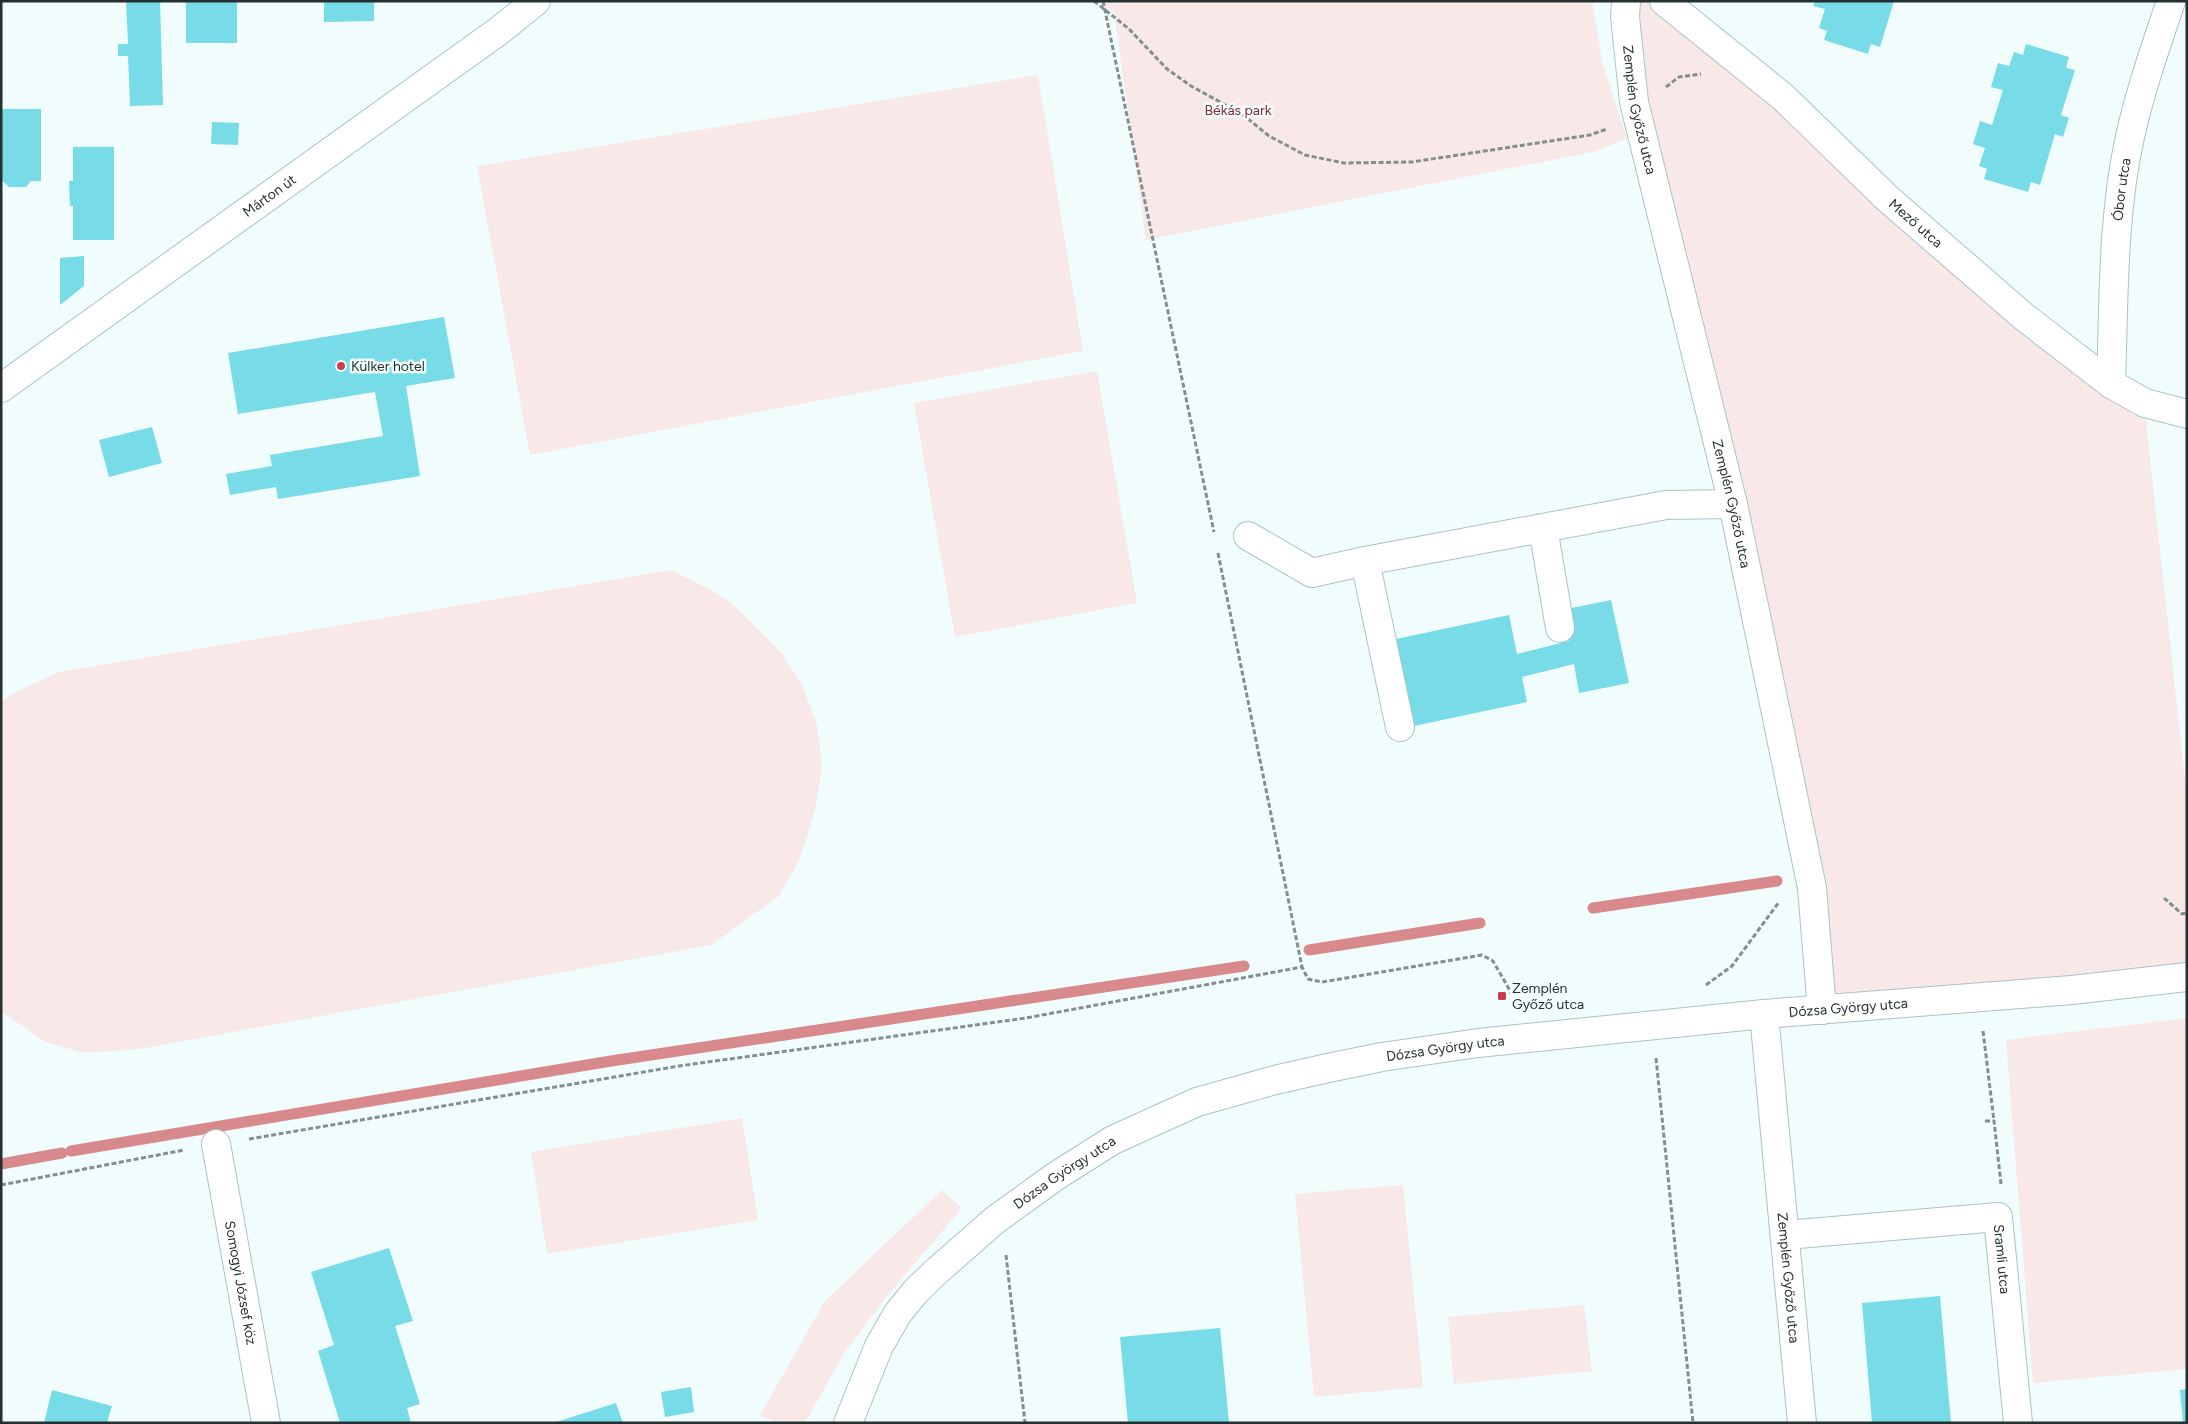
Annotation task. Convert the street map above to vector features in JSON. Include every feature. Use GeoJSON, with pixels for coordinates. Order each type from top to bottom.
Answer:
{"type":"FeatureCollection","features":[{"type":"Feature","properties":{"kind":"street","name":"Márton út"},"geometry":{"type":"LineString","coordinates":[[1,388],[500,30],[536,1]]}},
{"type":"Feature","properties":{"kind":"street","name":"Zemplén Győző utca"},"geometry":{"type":"LineString","coordinates":[[1626,1],[1625,17],[1637,112],[1733,504],[1812,888],[1822,1010]]}},
{"type":"Feature","properties":{"kind":"street","name":"Mező utca"},"geometry":{"type":"LineString","coordinates":[[1664,1],[1783,97],[1887,198],[2023,316],[2111,384],[2145,403],[2187,414]]}},
{"type":"Feature","properties":{"kind":"street","name":"Óbor utca"},"geometry":{"type":"LineString","coordinates":[[2111,384],[2120,195],[2130,137],[2171,1]]}},
{"type":"Feature","properties":{"kind":"street"},"geometry":{"type":"LineString","coordinates":[[1248,536],[1312,573],[1365,561],[1666,505],[1733,504]]}},
{"type":"Feature","properties":{"kind":"street"},"geometry":{"type":"LineString","coordinates":[[1543,528],[1560,628]]}},
{"type":"Feature","properties":{"kind":"street"},"geometry":{"type":"LineString","coordinates":[[1365,561],[1400,726]]}},
{"type":"Feature","properties":{"kind":"street","name":"Dózsa György utca"},"geometry":{"type":"LineString","coordinates":[[848,1423],[879,1346],[898,1313],[916,1291],[963,1247],[1028,1195],[1113,1140],[1197,1102],[1240,1089],[1382,1057],[1478,1043],[1764,1014],[2072,990],[2187,977]]}},
{"type":"Feature","properties":{"kind":"street","name":"Zemplén Győző utca"},"geometry":{"type":"LineString","coordinates":[[1764,1014],[1786,1234],[1802,1423]]}},
{"type":"Feature","properties":{"kind":"street","name":"Somogyi József köz"},"geometry":{"type":"LineString","coordinates":[[216,1144],[266,1423]]}},
{"type":"Feature","properties":{"kind":"street","name":"Sramli utca"},"geometry":{"type":"LineString","coordinates":[[1786,1234],[1998,1217],[2018,1423]]}},
{"type":"Feature","properties":{"kind":"path"},"geometry":{"type":"LineString","coordinates":[[1094,1],[1129,29],[1167,69],[1191,86],[1242,114],[1269,136],[1305,155],[1344,163],[1412,162],[1590,135],[1637,112],[1679,77],[1708,73]]}},
{"type":"Feature","properties":{"kind":"path"},"geometry":{"type":"LineString","coordinates":[[1103,1],[1215,536]]}},
{"type":"Feature","properties":{"kind":"path"},"geometry":{"type":"LineString","coordinates":[[1217,546],[1302,967],[1308,979],[1322,982],[1482,955],[1493,961],[1512,994]]}},
{"type":"Feature","properties":{"kind":"path"},"geometry":{"type":"LineString","coordinates":[[2164,898],[2182,914],[2187,913]]}},
{"type":"Feature","properties":{"kind":"path"},"geometry":{"type":"LineString","coordinates":[[1705,986],[1732,966],[1781,900]]}},
{"type":"Feature","properties":{"kind":"path"},"geometry":{"type":"LineString","coordinates":[[1,1185],[216,1144],[679,1066],[1026,1018],[1302,967]]}},
{"type":"Feature","properties":{"kind":"path"},"geometry":{"type":"LineString","coordinates":[[1983,1031],[2003,1201],[1998,1217]]}},
{"type":"Feature","properties":{"kind":"path"},"geometry":{"type":"LineString","coordinates":[[1655,1056],[1693,1423]]}},
{"type":"Feature","properties":{"kind":"path"},"geometry":{"type":"LineString","coordinates":[[1985,1121],[1994,1121]]}},
{"type":"Feature","properties":{"kind":"path"},"geometry":{"type":"LineString","coordinates":[[1006,1247],[1025,1423]]}},
{"type":"Feature","properties":{"kind":"green space","name":"Békás park"},"geometry":{"type":"Polygon","coordinates":[[[1095,1],[1592,1],[1602,61],[1627,139],[1592,152],[1146,240],[1114,12],[1095,1]]]}},
{"type":"Feature","properties":{"kind":"green space"},"geometry":{"type":"Polygon","coordinates":[[[1627,1],[1663,1],[2144,404],[2187,797],[2187,961],[2161,981],[1823,1009],[1699,359],[1627,1]]]}},
{"type":"Feature","properties":{"kind":"green space"},"geometry":{"type":"Polygon","coordinates":[[[1038,75],[1083,351],[530,455],[477,166],[1038,75]]]}},
{"type":"Feature","properties":{"kind":"green space"},"geometry":{"type":"Polygon","coordinates":[[[1097,371],[1137,603],[955,637],[914,403],[1097,371]]]}},
{"type":"Feature","properties":{"kind":"green space"},"geometry":{"type":"Polygon","coordinates":[[[671,570],[715,592],[736,607],[781,652],[802,685],[817,725],[822,767],[815,809],[800,859],[779,896],[711,945],[140,1049],[85,1053],[45,1042],[1,1011],[1,702],[14,693],[58,672],[671,570]]]}},
{"type":"Feature","properties":{"kind":"green space"},"geometry":{"type":"Polygon","coordinates":[[[2187,1018],[2187,1369],[2033,1383],[2006,1040],[2187,1018]]]}},
{"type":"Feature","properties":{"kind":"green space"},"geometry":{"type":"Polygon","coordinates":[[[742,1118],[758,1220],[547,1254],[531,1152],[742,1118]]]}},
{"type":"Feature","properties":{"kind":"green space"},"geometry":{"type":"Polygon","coordinates":[[[1403,1185],[1423,1387],[1314,1397],[1295,1194],[1403,1185]]]}},
{"type":"Feature","properties":{"kind":"green space"},"geometry":{"type":"Polygon","coordinates":[[[942,1190],[962,1208],[887,1296],[843,1355],[805,1423],[775,1423],[760,1415],[825,1301],[942,1190]]]}},
{"type":"Feature","properties":{"kind":"green space"},"geometry":{"type":"Polygon","coordinates":[[[1584,1305],[1592,1371],[1454,1384],[1448,1317],[1584,1305]]]}},
{"type":"Feature","properties":{"kind":"building"},"geometry":{"type":"Polygon","coordinates":[[[126,1],[160,1],[163,105],[130,106],[128,56],[118,56],[118,44],[128,44],[126,1]]]}},
{"type":"Feature","properties":{"kind":"building"},"geometry":{"type":"Polygon","coordinates":[[[186,1],[237,1],[237,43],[186,43],[186,1]]]}},
{"type":"Feature","properties":{"kind":"building"},"geometry":{"type":"Polygon","coordinates":[[[324,1],[374,1],[374,21],[324,22],[324,1]]]}},
{"type":"Feature","properties":{"kind":"building"},"geometry":{"type":"Polygon","coordinates":[[[1815,1],[1894,1],[1880,47],[1871,44],[1868,54],[1824,40],[1827,31],[1819,28],[1825,9],[1813,6],[1815,1]]]}},
{"type":"Feature","properties":{"kind":"building"},"geometry":{"type":"Polygon","coordinates":[[[2026,44],[2069,57],[2066,68],[2075,70],[2061,115],[2069,118],[2063,137],[2055,134],[2040,185],[2031,182],[2028,192],[1984,179],[1987,169],[1979,166],[1985,148],[1973,144],[1980,121],[1992,125],[2003,90],[1991,87],[1998,63],[2009,66],[2014,52],[2023,55],[2026,44]]]}},
{"type":"Feature","properties":{"kind":"building"},"geometry":{"type":"Polygon","coordinates":[[[1,109],[41,109],[41,181],[31,181],[26,187],[9,187],[1,180],[1,109]]]}},
{"type":"Feature","properties":{"kind":"building"},"geometry":{"type":"Polygon","coordinates":[[[212,122],[239,123],[238,145],[211,144],[212,122]]]}},
{"type":"Feature","properties":{"kind":"building"},"geometry":{"type":"Polygon","coordinates":[[[73,147],[114,147],[114,240],[73,240],[73,206],[70,206],[69,181],[73,181],[73,147]]]}},
{"type":"Feature","properties":{"kind":"building"},"geometry":{"type":"Polygon","coordinates":[[[84,256],[84,286],[60,305],[60,258],[84,256]]]}},
{"type":"Feature","properties":{"kind":"building","name":"Külker hotel"},"geometry":{"type":"Polygon","coordinates":[[[444,317],[455,378],[406,386],[420,476],[278,499],[276,487],[230,495],[226,474],[272,466],[270,455],[383,436],[375,392],[238,414],[228,353],[444,317]]]}},
{"type":"Feature","properties":{"kind":"building"},"geometry":{"type":"Polygon","coordinates":[[[152,427],[162,463],[109,477],[99,440],[152,427]]]}},
{"type":"Feature","properties":{"kind":"building"},"geometry":{"type":"Polygon","coordinates":[[[1611,600],[1629,683],[1579,693],[1574,664],[1522,677],[1527,702],[1414,726],[1396,639],[1509,615],[1517,654],[1569,641],[1562,610],[1611,600]]]}},
{"type":"Feature","properties":{"kind":"building"},"geometry":{"type":"Polygon","coordinates":[[[389,1248],[413,1321],[395,1326],[420,1404],[407,1408],[411,1423],[340,1423],[318,1351],[334,1345],[311,1272],[389,1248]]]}},
{"type":"Feature","properties":{"kind":"building"},"geometry":{"type":"Polygon","coordinates":[[[1940,1296],[1951,1423],[1872,1423],[1862,1303],[1940,1296]]]}},
{"type":"Feature","properties":{"kind":"building"},"geometry":{"type":"Polygon","coordinates":[[[1220,1328],[1229,1423],[1128,1423],[1120,1337],[1220,1328]]]}},
{"type":"Feature","properties":{"kind":"building"},"geometry":{"type":"Polygon","coordinates":[[[691,1387],[694,1412],[665,1417],[661,1392],[691,1387]]]}},
{"type":"Feature","properties":{"kind":"building"},"geometry":{"type":"Polygon","coordinates":[[[2187,1389],[2187,1423],[2183,1423],[2180,1390],[2187,1389]]]}},
{"type":"Feature","properties":{"kind":"building"},"geometry":{"type":"Polygon","coordinates":[[[52,1390],[112,1406],[107,1423],[44,1423],[52,1390]]]}},
{"type":"Feature","properties":{"kind":"building"},"geometry":{"type":"Polygon","coordinates":[[[616,1403],[623,1423],[556,1423],[556,1422],[616,1403]]]}},
{"type":"Feature","properties":{"kind":"waterway"},"geometry":{"type":"LineString","coordinates":[[1593,908],[1777,881]]}},
{"type":"Feature","properties":{"kind":"waterway"},"geometry":{"type":"LineString","coordinates":[[1309,950],[1480,923]]}},
{"type":"Feature","properties":{"kind":"waterway"},"geometry":{"type":"LineString","coordinates":[[71,1151],[611,1061],[1244,966]]}},
{"type":"Feature","properties":{"kind":"waterway"},"geometry":{"type":"LineString","coordinates":[[1,1164],[62,1153]]}},
{"type":"Feature","properties":{"kind":"place","name":"Külker hotel"},"geometry":{"type":"Point","coordinates":[341,366]}},
{"type":"Feature","properties":{"kind":"place","name":"Zemplén Győző utca"},"geometry":{"type":"Point","coordinates":[1502,996]}}]}
